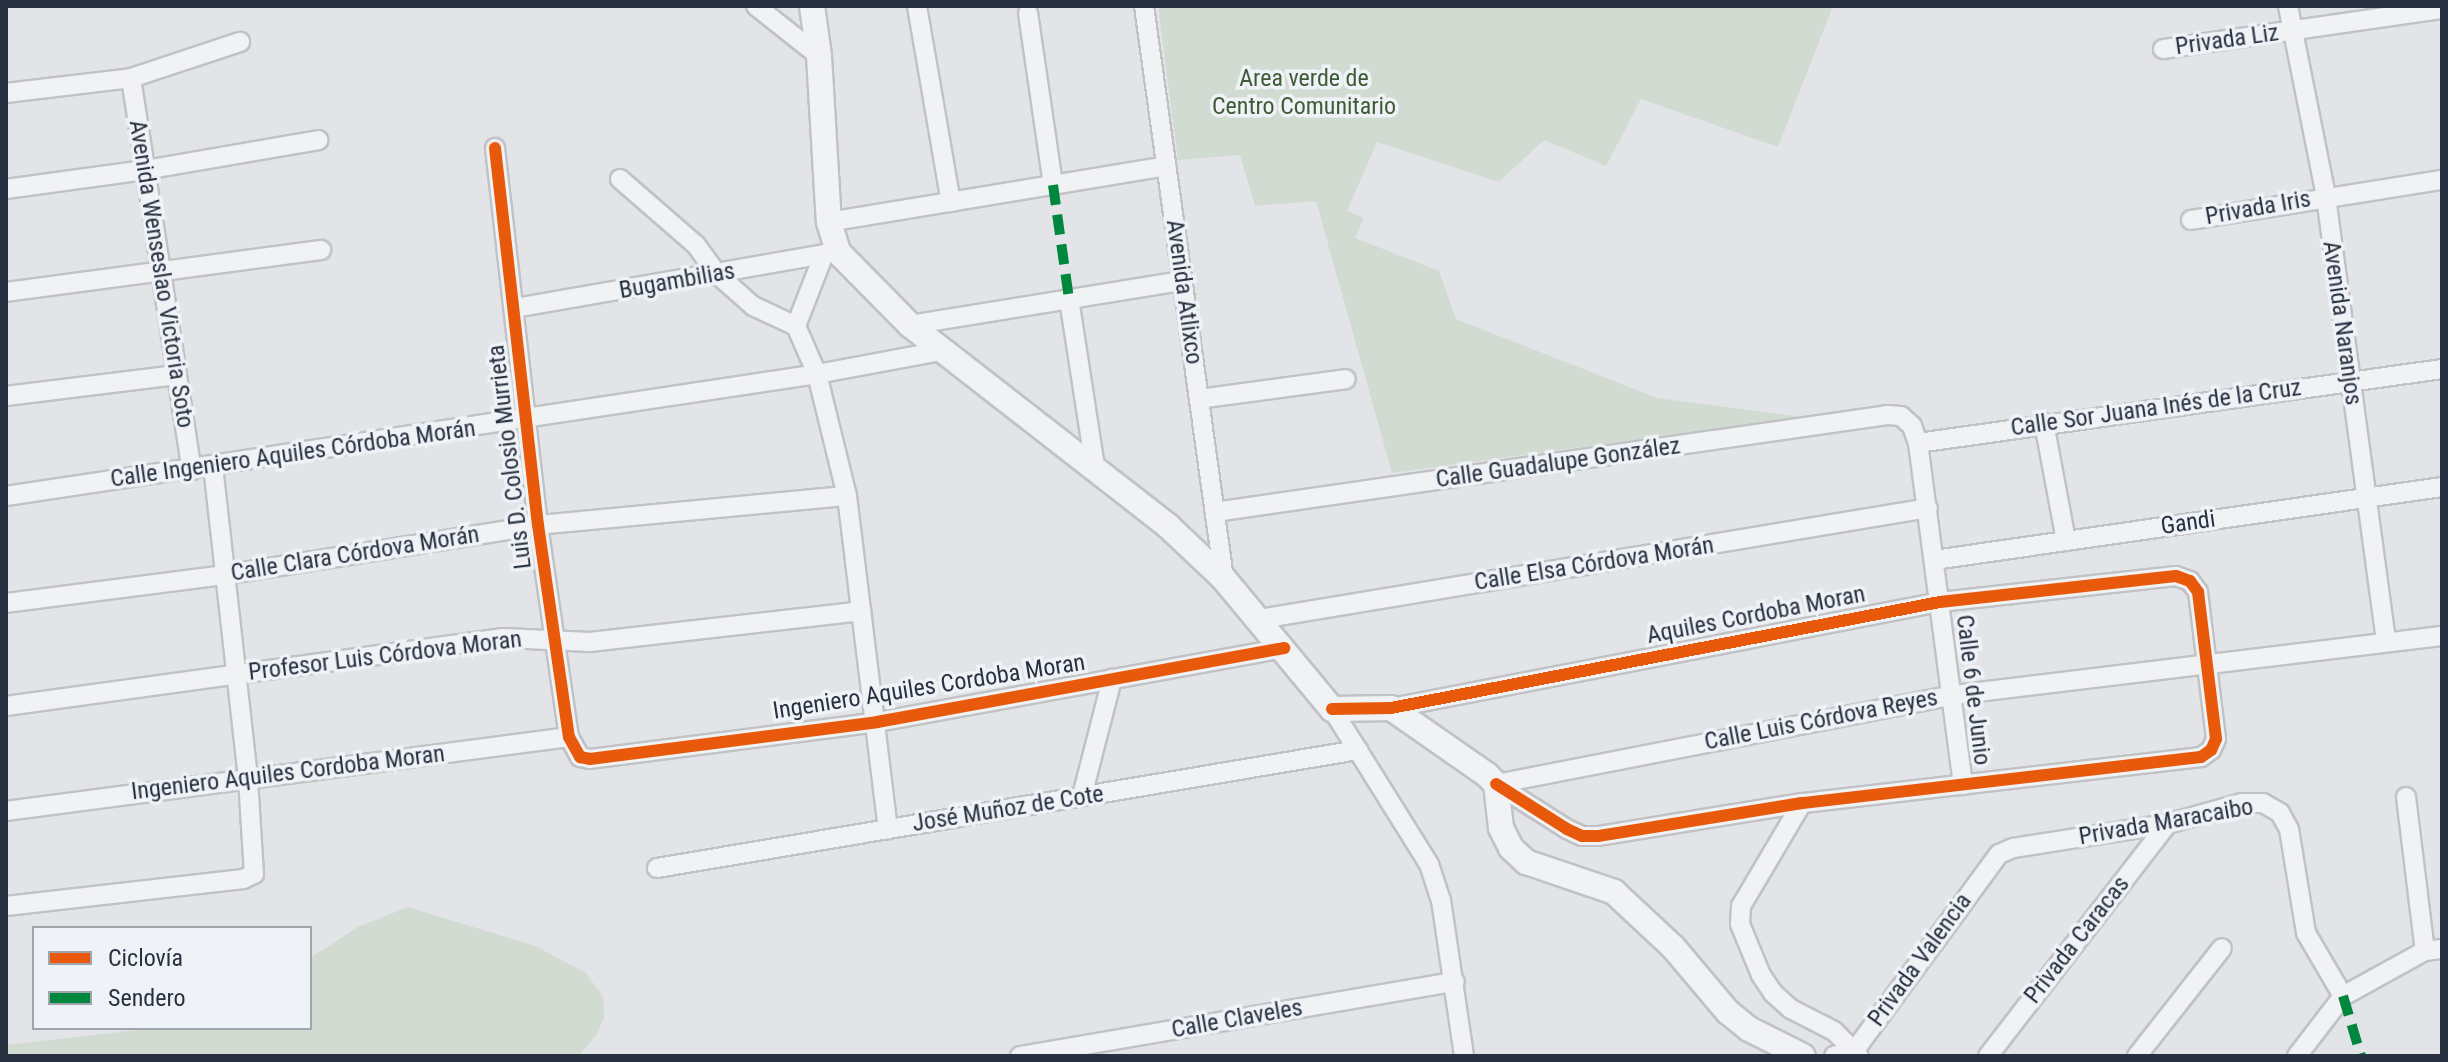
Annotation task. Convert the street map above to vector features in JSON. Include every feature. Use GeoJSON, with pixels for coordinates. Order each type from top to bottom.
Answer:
{"type":"FeatureCollection","features":[{"type":"Feature","properties":{"kind":"street"},"geometry":{"type":"LineString","coordinates":[[756,6],[819,56]]}},
{"type":"Feature","properties":{"kind":"street"},"geometry":{"type":"LineString","coordinates":[[796,326],[831,253],[819,56],[812,6]]}},
{"type":"Feature","properties":{"kind":"street"},"geometry":{"type":"LineString","coordinates":[[917,6],[951,202]]}},
{"type":"Feature","properties":{"kind":"street","name":"Avenida Atlixco"},"geometry":{"type":"LineString","coordinates":[[1144,6],[1224,579]]}},
{"type":"Feature","properties":{"kind":"street","name":"Avenida Naranjos"},"geometry":{"type":"LineString","coordinates":[[2288,6],[2326,197],[2348,380],[2369,497],[2386,641]]}},
{"type":"Feature","properties":{"kind":"street","name":"Privada Liz"},"geometry":{"type":"LineString","coordinates":[[2163,49],[2442,9]]}},
{"type":"Feature","properties":{"kind":"street"},"geometry":{"type":"LineString","coordinates":[[1028,13],[1053,185]]}},
{"type":"Feature","properties":{"kind":"street"},"geometry":{"type":"LineString","coordinates":[[6,93],[131,78],[240,42]]}},
{"type":"Feature","properties":{"kind":"street","name":"Avenida Wenseslao Victoria Soto"},"geometry":{"type":"LineString","coordinates":[[131,78],[192,470]]}},
{"type":"Feature","properties":{"kind":"street"},"geometry":{"type":"LineString","coordinates":[[6,189],[145,170],[318,140]]}},
{"type":"Feature","properties":{"kind":"street","name":"Luis D. Colosio Murrieta"},"geometry":{"type":"LineString","coordinates":[[495,148],[538,525],[569,737],[580,757]]}},
{"type":"Feature","properties":{"kind":"street"},"geometry":{"type":"LineString","coordinates":[[829,222],[1166,166]]}},
{"type":"Feature","properties":{"kind":"street"},"geometry":{"type":"LineString","coordinates":[[620,179],[696,245],[717,274],[753,306],[796,326],[817,374],[847,496],[888,829]]}},
{"type":"Feature","properties":{"kind":"street","name":"Privada Iris"},"geometry":{"type":"LineString","coordinates":[[2191,220],[2442,180]]}},
{"type":"Feature","properties":{"kind":"street"},"geometry":{"type":"LineString","coordinates":[[6,292],[321,250]]}},
{"type":"Feature","properties":{"kind":"street"},"geometry":{"type":"LineString","coordinates":[[831,253],[910,325],[947,350],[1168,526],[1224,579],[1284,648],[1332,709],[1429,864],[1441,900],[1464,1056]]}},
{"type":"Feature","properties":{"kind":"street","name":"Bugambilias"},"geometry":{"type":"LineString","coordinates":[[515,308],[831,253]]}},
{"type":"Feature","properties":{"kind":"street"},"geometry":{"type":"LineString","coordinates":[[910,325],[1182,281]]}},
{"type":"Feature","properties":{"kind":"street"},"geometry":{"type":"LineString","coordinates":[[1069,299],[1095,467]]}},
{"type":"Feature","properties":{"kind":"street","name":"Calle Ingeniero Aquiles Córdoba Morán"},"geometry":{"type":"LineString","coordinates":[[6,496],[526,420],[947,350]]}},
{"type":"Feature","properties":{"kind":"street","name":"Calle Sor Juana Inés de la Cruz"},"geometry":{"type":"LineString","coordinates":[[1918,443],[2442,369]]}},
{"type":"Feature","properties":{"kind":"street"},"geometry":{"type":"LineString","coordinates":[[6,396],[177,375]]}},
{"type":"Feature","properties":{"kind":"street"},"geometry":{"type":"LineString","coordinates":[[1199,399],[1346,379]]}},
{"type":"Feature","properties":{"kind":"street","name":"Calle Guadalupe González"},"geometry":{"type":"LineString","coordinates":[[1215,512],[1887,415],[1901,416]]}},
{"type":"Feature","properties":{"kind":"street","name":"Calle 6 de Junio"},"geometry":{"type":"LineString","coordinates":[[1901,416],[1912,426],[1918,443],[1963,785]]}},
{"type":"Feature","properties":{"kind":"street"},"geometry":{"type":"LineString","coordinates":[[2044,423],[2066,541]]}},
{"type":"Feature","properties":{"kind":"street"},"geometry":{"type":"LineString","coordinates":[[6,906],[243,879],[254,874],[248,778],[213,467]]}},
{"type":"Feature","properties":{"kind":"street","name":"Gandi"},"geometry":{"type":"LineString","coordinates":[[1934,560],[2442,487]]}},
{"type":"Feature","properties":{"kind":"street","name":"Calle Clara Córdova Morán"},"geometry":{"type":"LineString","coordinates":[[6,603],[224,575],[538,525],[847,496]]}},
{"type":"Feature","properties":{"kind":"street","name":"Calle Elsa Córdova Morán"},"geometry":{"type":"LineString","coordinates":[[1260,619],[1928,508]]}},
{"type":"Feature","properties":{"kind":"street","name":"Aquiles Cordoba Moran"},"geometry":{"type":"LineString","coordinates":[[1332,709],[1391,708],[1940,602],[2176,576],[2190,581],[2198,592],[2206,662]]}},
{"type":"Feature","properties":{"kind":"street","name":"Profesor Luis Córdova Moran"},"geometry":{"type":"LineString","coordinates":[[6,706],[503,638],[590,642],[861,611]]}},
{"type":"Feature","properties":{"kind":"street","name":"Calle Luis Córdova Reyes"},"geometry":{"type":"LineString","coordinates":[[1496,784],[1953,695],[2206,662],[2442,636]]}},
{"type":"Feature","properties":{"kind":"street","name":"Ingeniero Aquiles Cordoba Moran"},"geometry":{"type":"LineString","coordinates":[[580,757],[877,722],[1284,648]]}},
{"type":"Feature","properties":{"kind":"street"},"geometry":{"type":"LineString","coordinates":[[1391,708],[1408,717],[1496,784],[1582,836],[1802,803],[2201,757],[2211,750],[2216,739],[2206,662]]}},
{"type":"Feature","properties":{"kind":"street"},"geometry":{"type":"LineString","coordinates":[[1082,796],[1112,679]]}},
{"type":"Feature","properties":{"kind":"street","name":"Ingeniero Aquiles Cordoba Moran"},"geometry":{"type":"LineString","coordinates":[[6,811],[569,737]]}},
{"type":"Feature","properties":{"kind":"street","name":"José Muñoz de Cote"},"geometry":{"type":"LineString","coordinates":[[657,868],[1358,750]]}},
{"type":"Feature","properties":{"kind":"street"},"geometry":{"type":"LineString","coordinates":[[1496,784],[1501,828],[1511,848],[1526,862],[1614,892],[1673,947],[1728,1012],[1749,1029],[1803,1056]]}},
{"type":"Feature","properties":{"kind":"street"},"geometry":{"type":"LineString","coordinates":[[2297,1056],[2343,996],[2434,950],[2406,797]]}},
{"type":"Feature","properties":{"kind":"street"},"geometry":{"type":"LineString","coordinates":[[1802,803],[1741,906],[1740,924],[1761,975],[1773,993],[1791,1009],[1834,1031],[1857,1053]]}},
{"type":"Feature","properties":{"kind":"street","name":"Privada Maracaibo"},"geometry":{"type":"LineString","coordinates":[[1999,854],[2013,848],[2167,824],[2242,803],[2263,803],[2280,813],[2289,829],[2306,933],[2343,996]]}},
{"type":"Feature","properties":{"kind":"street","name":"Privada Caracas"},"geometry":{"type":"LineString","coordinates":[[1988,1056],[2167,824]]}},
{"type":"Feature","properties":{"kind":"street","name":"Privada Valencia"},"geometry":{"type":"LineString","coordinates":[[1834,1056],[1857,1053],[1999,854]]}},
{"type":"Feature","properties":{"kind":"street"},"geometry":{"type":"LineString","coordinates":[[2137,1056],[2222,948]]}},
{"type":"Feature","properties":{"kind":"street","name":"Calle Claveles"},"geometry":{"type":"LineString","coordinates":[[1020,1056],[1455,982]]}},
{"type":"Feature","properties":{"kind":"green space","name":"Area verde de Centro Comunitario"},"geometry":{"type":"Polygon","coordinates":[[[1158,6],[1833,6],[1778,147],[1641,99],[1606,166],[1544,140],[1499,182],[1377,142],[1347,211],[1364,218],[1355,238],[1439,271],[1456,319],[1657,398],[1802,417],[1392,473],[1316,201],[1255,206],[1240,155],[1178,160],[1158,6]]]}},
{"type":"Feature","properties":{"kind":"green space"},"geometry":{"type":"Polygon","coordinates":[[[408,907],[535,946],[586,973],[603,997],[604,1018],[595,1037],[578,1056],[6,1056],[6,1045],[137,1030],[312,1030],[312,957],[358,927],[408,907]]]}},
{"type":"Feature","properties":{"kind":"marked path"},"geometry":{"type":"LineString","coordinates":[[1053,185],[1069,299]]}},
{"type":"Feature","properties":{"kind":"marked path"},"geometry":{"type":"LineString","coordinates":[[2343,996],[2361,1056]]}},
{"type":"Feature","properties":{"kind":"cycle path"},"geometry":{"type":"LineString","coordinates":[[495,148],[538,525],[569,737],[580,757],[590,759],[877,722],[1284,648]]}},
{"type":"Feature","properties":{"kind":"cycle path"},"geometry":{"type":"LineString","coordinates":[[1332,709],[1391,708],[1940,602],[2176,576],[2190,581],[2198,592],[2216,739],[2211,750],[2201,757],[1802,803],[1598,836],[1582,836],[1567,829],[1496,784]]}}]}
